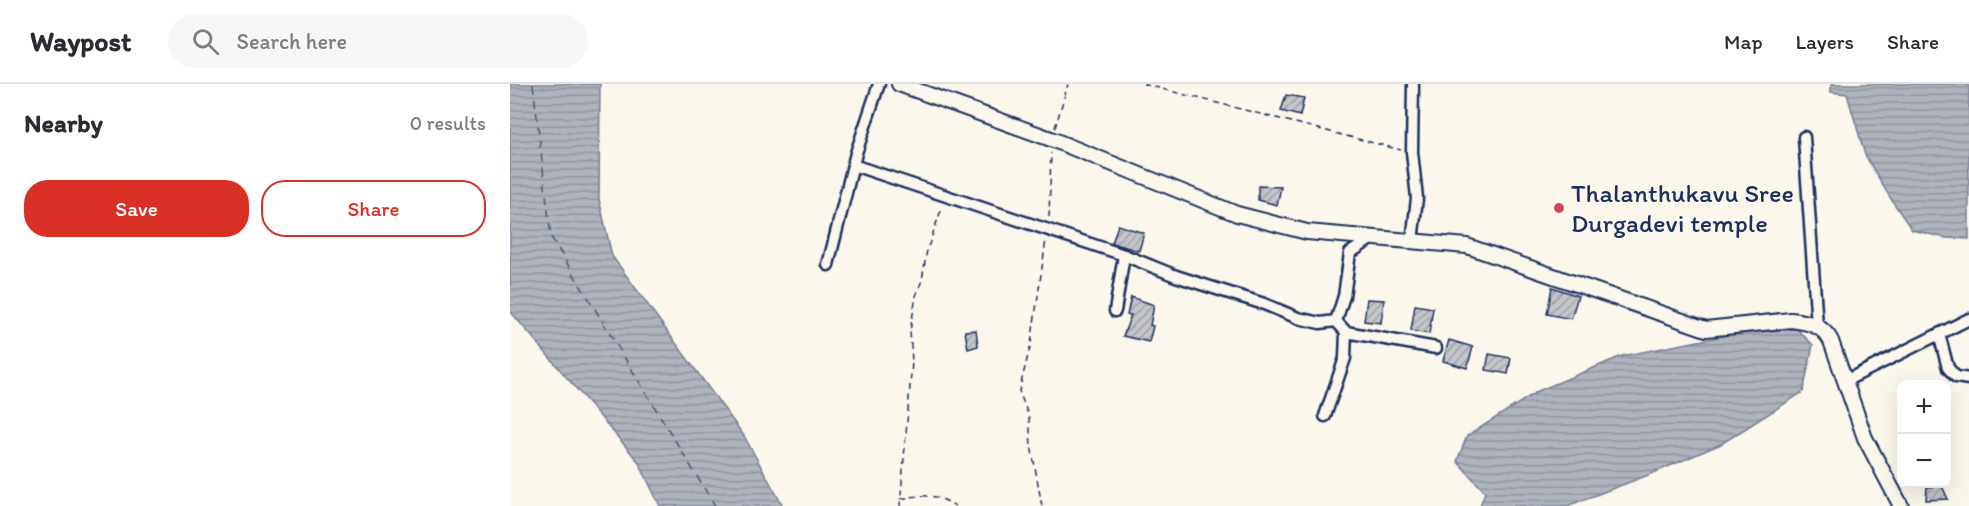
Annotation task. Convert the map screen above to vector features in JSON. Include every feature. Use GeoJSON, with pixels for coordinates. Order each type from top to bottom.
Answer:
{"type":"FeatureCollection","features":[{"type":"Feature","properties":{"kind":"main road"},"geometry":{"type":"LineString","coordinates":[[899,84],[1052,139],[1237,214],[1307,232],[1467,246],[1706,329],[1791,320],[1803,321],[1826,332],[1865,438],[1901,506]]}},
{"type":"Feature","properties":{"kind":"street"},"geometry":{"type":"LineString","coordinates":[[828,265],[853,165],[879,84]]}},
{"type":"Feature","properties":{"kind":"street"},"geometry":{"type":"LineString","coordinates":[[1412,242],[1417,198],[1412,152],[1413,84]]}},
{"type":"Feature","properties":{"kind":"street"},"geometry":{"type":"LineString","coordinates":[[1804,137],[1817,327]]}},
{"type":"Feature","properties":{"kind":"street"},"geometry":{"type":"LineString","coordinates":[[853,165],[1124,255],[1176,276],[1264,304],[1298,318],[1320,323],[1336,321]]}},
{"type":"Feature","properties":{"kind":"street"},"geometry":{"type":"LineString","coordinates":[[1336,321],[1344,296],[1350,252],[1372,238]]}},
{"type":"Feature","properties":{"kind":"street"},"geometry":{"type":"LineString","coordinates":[[1115,311],[1124,255]]}},
{"type":"Feature","properties":{"kind":"street"},"geometry":{"type":"LineString","coordinates":[[1845,381],[1969,319]]}},
{"type":"Feature","properties":{"kind":"street"},"geometry":{"type":"LineString","coordinates":[[1336,321],[1346,332],[1436,348]]}},
{"type":"Feature","properties":{"kind":"street"},"geometry":{"type":"LineString","coordinates":[[1325,416],[1345,358],[1346,332]]}},
{"type":"Feature","properties":{"kind":"street"},"geometry":{"type":"LineString","coordinates":[[1939,334],[1948,368],[1956,376],[1969,380]]}},
{"type":"Feature","properties":{"kind":"path"},"geometry":{"type":"LineString","coordinates":[[1042,506],[1031,446],[1029,417],[1019,391],[1031,344],[1044,250],[1049,230],[1052,139],[1068,84]]}},
{"type":"Feature","properties":{"kind":"path"},"geometry":{"type":"LineString","coordinates":[[1143,84],[1412,152]]}},
{"type":"Feature","properties":{"kind":"path"},"geometry":{"type":"LineString","coordinates":[[900,506],[912,362],[910,331],[927,250],[940,213],[952,198]]}},
{"type":"Feature","properties":{"kind":"path"},"geometry":{"type":"LineString","coordinates":[[900,500],[916,495],[929,495],[956,506]]}},
{"type":"Feature","properties":{"kind":"shaded area"},"geometry":{"type":"Polygon","coordinates":[[[510,84],[600,84],[599,199],[612,256],[744,436],[783,506],[660,506],[638,461],[510,311],[510,84]]]}},
{"type":"Feature","properties":{"kind":"shaded area"},"geometry":{"type":"Polygon","coordinates":[[[1831,84],[1969,84],[1969,239],[1946,238],[1912,230],[1865,155],[1847,94],[1831,92],[1831,84]]]}},
{"type":"Feature","properties":{"kind":"shaded area"},"geometry":{"type":"Polygon","coordinates":[[[1797,329],[1813,345],[1803,392],[1721,444],[1651,474],[1567,506],[1480,506],[1485,492],[1457,461],[1467,436],[1538,391],[1622,356],[1734,334],[1797,329]]]}},
{"type":"Feature","properties":{"kind":"building"},"geometry":{"type":"Polygon","coordinates":[[[1286,95],[1304,98],[1300,116],[1281,111],[1286,95]]]}},
{"type":"Feature","properties":{"kind":"building"},"geometry":{"type":"Polygon","coordinates":[[[1258,186],[1281,187],[1277,205],[1258,200],[1258,186]]]}},
{"type":"Feature","properties":{"kind":"building"},"geometry":{"type":"Polygon","coordinates":[[[1118,225],[1144,233],[1139,251],[1112,243],[1118,225]]]}},
{"type":"Feature","properties":{"kind":"building"},"geometry":{"type":"Polygon","coordinates":[[[1552,287],[1578,296],[1571,319],[1547,314],[1552,287]]]}},
{"type":"Feature","properties":{"kind":"building"},"geometry":{"type":"Polygon","coordinates":[[[1131,297],[1154,305],[1150,325],[1153,326],[1149,342],[1123,336],[1131,315],[1127,315],[1131,297]]]}},
{"type":"Feature","properties":{"kind":"building"},"geometry":{"type":"Polygon","coordinates":[[[1367,299],[1384,300],[1381,323],[1364,321],[1367,299]]]}},
{"type":"Feature","properties":{"kind":"building"},"geometry":{"type":"Polygon","coordinates":[[[1415,305],[1433,308],[1429,334],[1411,331],[1415,305]]]}},
{"type":"Feature","properties":{"kind":"building"},"geometry":{"type":"Polygon","coordinates":[[[976,330],[978,346],[968,349],[965,331],[976,330]]]}},
{"type":"Feature","properties":{"kind":"building"},"geometry":{"type":"Polygon","coordinates":[[[1449,340],[1473,347],[1467,368],[1443,361],[1449,340]]]}},
{"type":"Feature","properties":{"kind":"building"},"geometry":{"type":"Polygon","coordinates":[[[1489,354],[1511,358],[1508,374],[1486,370],[1489,354]]]}},
{"type":"Feature","properties":{"kind":"building"},"geometry":{"type":"Polygon","coordinates":[[[1927,488],[1943,488],[1948,499],[1926,500],[1927,488]]]}},
{"type":"Feature","properties":{"kind":"ferry route"},"geometry":{"type":"LineString","coordinates":[[533,84],[551,237],[715,506]]}},
{"type":"Feature","properties":{"kind":"place","name":"Thalanthukavu Sree Durgadevi temple"},"geometry":{"type":"Point","coordinates":[1559,208]}}]}
